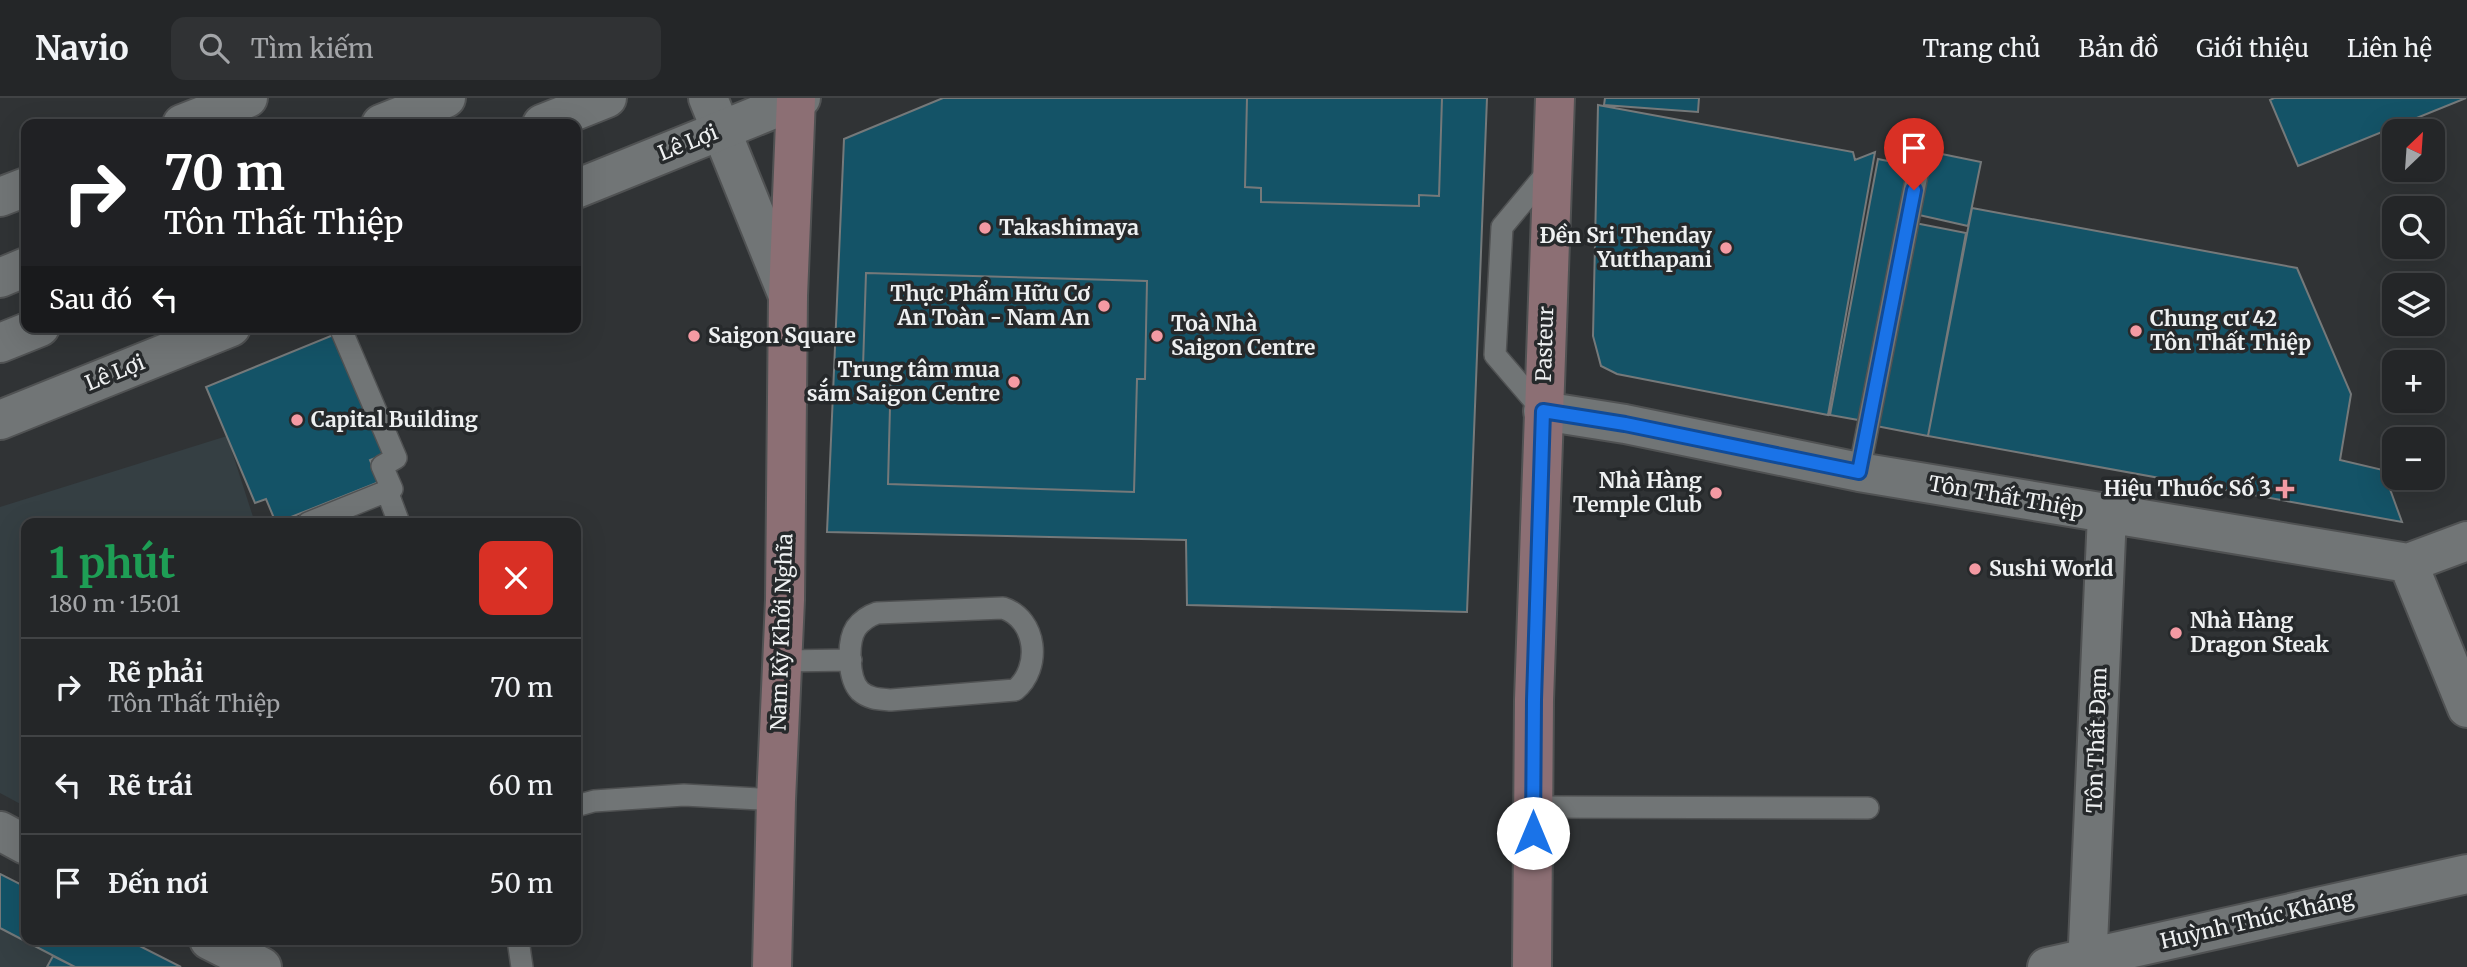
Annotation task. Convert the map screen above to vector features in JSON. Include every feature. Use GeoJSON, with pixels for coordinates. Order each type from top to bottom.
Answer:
{"type":"FeatureCollection","features":[{"type":"Feature","properties":{"kind":"main road","name":"Pasteur"},"geometry":{"type":"LineString","coordinates":[[1532,967],[1534,700],[1555,98]]}},
{"type":"Feature","properties":{"kind":"main road","name":"Nam Kỳ Khởi Nghĩa"},"geometry":{"type":"LineString","coordinates":[[772,967],[782,661],[788,296],[798,99]]}},
{"type":"Feature","properties":{"kind":"street"},"geometry":{"type":"LineString","coordinates":[[196,119],[248,98]]}},
{"type":"Feature","properties":{"kind":"street"},"geometry":{"type":"LineString","coordinates":[[394,119],[446,98]]}},
{"type":"Feature","properties":{"kind":"street"},"geometry":{"type":"LineString","coordinates":[[554,119],[607,98]]}},
{"type":"Feature","properties":{"kind":"street","name":"Lê Lợi"},"geometry":{"type":"LineString","coordinates":[[581,186],[714,114],[798,99]]}},
{"type":"Feature","properties":{"kind":"street","name":"Nam Kỳ Khởi Nghĩa"},"geometry":{"type":"LineString","coordinates":[[714,114],[788,296]]}},
{"type":"Feature","properties":{"kind":"street"},"geometry":{"type":"LineString","coordinates":[[0,197],[21,189]]}},
{"type":"Feature","properties":{"kind":"street"},"geometry":{"type":"LineString","coordinates":[[0,278],[21,269]]}},
{"type":"Feature","properties":{"kind":"street"},"geometry":{"type":"LineString","coordinates":[[0,343],[25,333]]}},
{"type":"Feature","properties":{"kind":"street","name":"Lê Lợi"},"geometry":{"type":"LineString","coordinates":[[0,419],[215,333]]}},
{"type":"Feature","properties":{"kind":"street","name":"Tôn Thất Thiệp"},"geometry":{"type":"LineString","coordinates":[[1543,411],[1625,424],[1859,472],[2409,563],[2467,541]]}},
{"type":"Feature","properties":{"kind":"street","name":"Tôn Thất Ðạm"},"geometry":{"type":"LineString","coordinates":[[2087,962],[2107,514]]}},
{"type":"Feature","properties":{"kind":"street"},"geometry":{"type":"LineString","coordinates":[[2409,563],[2467,708]]}},
{"type":"Feature","properties":{"kind":"street"},"geometry":{"type":"LineString","coordinates":[[0,831],[21,842]]}},
{"type":"Feature","properties":{"kind":"street","name":"Huỳnh Thúc Kháng"},"geometry":{"type":"LineString","coordinates":[[2047,967],[2087,962],[2467,874]]}},
{"type":"Feature","properties":{"kind":"street"},"geometry":{"type":"LineString","coordinates":[[219,945],[262,967]]}},
{"type":"Feature","properties":{"kind":"lane"},"geometry":{"type":"LineString","coordinates":[[1859,472],[1924,139]]}},
{"type":"Feature","properties":{"kind":"lane"},"geometry":{"type":"LineString","coordinates":[[1543,411],[1495,355],[1502,227],[1553,165]]}},
{"type":"Feature","properties":{"kind":"lane"},"geometry":{"type":"LineString","coordinates":[[320,518],[392,489],[382,466],[396,458],[343,333]]}},
{"type":"Feature","properties":{"kind":"lane"},"geometry":{"type":"LineString","coordinates":[[387,491],[397,518]]}},
{"type":"Feature","properties":{"kind":"lane"},"geometry":{"type":"LineString","coordinates":[[1003,608],[1016,612],[1027,625],[1032,643],[1031,668],[1026,681],[1015,690],[891,700],[873,699],[859,690],[853,680],[851,660],[852,636],[856,627],[865,617],[877,613],[1003,608]]}},
{"type":"Feature","properties":{"kind":"lane"},"geometry":{"type":"LineString","coordinates":[[782,661],[851,660]]}},
{"type":"Feature","properties":{"kind":"lane"},"geometry":{"type":"LineString","coordinates":[[581,804],[594,800],[684,794],[776,800]]}},
{"type":"Feature","properties":{"kind":"lane"},"geometry":{"type":"LineString","coordinates":[[1533,807],[1868,808]]}},
{"type":"Feature","properties":{"kind":"lane"},"geometry":{"type":"LineString","coordinates":[[519,945],[522,967]]}},
{"type":"Feature","properties":{"kind":"shaded area"},"geometry":{"type":"Polygon","coordinates":[[[227,436],[253,518],[21,518],[21,804],[0,793],[0,507],[227,436]]]}},
{"type":"Feature","properties":{"kind":"shaded area"},"geometry":{"type":"Polygon","coordinates":[[[0,874],[21,884],[21,945],[138,945],[181,967],[0,967],[0,874]]]}},
{"type":"Feature","properties":{"kind":"building","name":"Toà Nhà Saigon Centre"},"geometry":{"type":"Polygon","coordinates":[[[943,98],[1487,98],[1467,612],[1187,605],[1186,540],[827,532],[844,139],[943,98]]]}},
{"type":"Feature","properties":{"kind":"building"},"geometry":{"type":"Polygon","coordinates":[[[1247,98],[1442,98],[1439,196],[1419,195],[1419,206],[1261,202],[1261,188],[1245,187],[1247,98]]]}},
{"type":"Feature","properties":{"kind":"building"},"geometry":{"type":"Polygon","coordinates":[[[1605,98],[1699,98],[1698,112],[1604,105],[1605,98]]]}},
{"type":"Feature","properties":{"kind":"building"},"geometry":{"type":"Polygon","coordinates":[[[2466,98],[2414,119],[2382,119],[2382,132],[2298,166],[2270,100],[2466,98]]]}},
{"type":"Feature","properties":{"kind":"building","name":"Đền Sri Thenday Yutthapani"},"geometry":{"type":"Polygon","coordinates":[[[1598,105],[1853,152],[1855,160],[1875,152],[1828,415],[1617,374],[1601,366],[1593,336],[1598,105]]]}},
{"type":"Feature","properties":{"kind":"building"},"geometry":{"type":"Polygon","coordinates":[[[1932,152],[1981,162],[1968,226],[1919,215],[1932,152]]]}},
{"type":"Feature","properties":{"kind":"building"},"geometry":{"type":"Polygon","coordinates":[[[1878,159],[1913,166],[1864,421],[1830,415],[1878,159]]]}},
{"type":"Feature","properties":{"kind":"building","name":"Chung cư 42 Tôn Thất Thiệp"},"geometry":{"type":"Polygon","coordinates":[[[1972,208],[2297,268],[2351,394],[2340,460],[2382,470],[2382,490],[2390,490],[2402,522],[1928,436],[1972,208]]]}},
{"type":"Feature","properties":{"kind":"building"},"geometry":{"type":"Polygon","coordinates":[[[1915,223],[1966,233],[1928,436],[1876,426],[1915,223]]]}},
{"type":"Feature","properties":{"kind":"building","name":"Trung tâm mua sắm Saigon Centre"},"geometry":{"type":"Polygon","coordinates":[[[866,273],[1147,281],[1145,379],[1137,379],[1134,492],[888,484],[891,368],[863,367],[866,273]]]}},
{"type":"Feature","properties":{"kind":"building","name":"Capital Building"},"geometry":{"type":"Polygon","coordinates":[[[338,333],[388,453],[370,460],[379,482],[289,518],[274,518],[266,499],[255,503],[206,387],[338,333]]]}},
{"type":"Feature","properties":{"kind":"building"},"geometry":{"type":"Polygon","coordinates":[[[0,874],[21,884],[21,939],[0,928],[0,874]]]}},
{"type":"Feature","properties":{"kind":"building"},"geometry":{"type":"Polygon","coordinates":[[[33,945],[138,945],[181,967],[75,967],[33,945]]]}},
{"type":"Feature","properties":{"kind":"building"},"geometry":{"type":"Polygon","coordinates":[[[53,956],[75,967],[47,967],[53,956]]]}},
{"type":"Feature","properties":{"kind":"place","name":"Takashimaya"},"geometry":{"type":"Point","coordinates":[985,228]}},
{"type":"Feature","properties":{"kind":"place","name":"Đền Sri Thenday Yutthapani"},"geometry":{"type":"Point","coordinates":[1726,248]}},
{"type":"Feature","properties":{"kind":"place","name":"Thực Phẩm Hữu Cơ An Toàn - Nam An"},"geometry":{"type":"Point","coordinates":[1104,306]}},
{"type":"Feature","properties":{"kind":"place","name":"Chung cư 42 Tôn Thất Thiệp"},"geometry":{"type":"Point","coordinates":[2136,331]}},
{"type":"Feature","properties":{"kind":"place","name":"Saigon Square"},"geometry":{"type":"Point","coordinates":[694,336]}},
{"type":"Feature","properties":{"kind":"place","name":"Toà Nhà Saigon Centre"},"geometry":{"type":"Point","coordinates":[1157,336]}},
{"type":"Feature","properties":{"kind":"place","name":"Trung tâm mua sắm Saigon Centre"},"geometry":{"type":"Point","coordinates":[1014,382]}},
{"type":"Feature","properties":{"kind":"place","name":"Capital Building"},"geometry":{"type":"Point","coordinates":[297,420]}},
{"type":"Feature","properties":{"kind":"place","name":"Hiệu Thuốc Số 3"},"geometry":{"type":"Point","coordinates":[2285,489]}},
{"type":"Feature","properties":{"kind":"place","name":"Nhà Hàng Temple Club"},"geometry":{"type":"Point","coordinates":[1716,493]}},
{"type":"Feature","properties":{"kind":"place","name":"Sushi World"},"geometry":{"type":"Point","coordinates":[1975,569]}},
{"type":"Feature","properties":{"kind":"place","name":"Nhà Hàng Dragon Steak"},"geometry":{"type":"Point","coordinates":[2176,633]}},
{"type":"Feature","properties":{"kind":"route"},"geometry":{"type":"LineString","coordinates":[[1533,833],[1534,700],[1543,411],[1625,424],[1859,472],[1914,190]]}}]}
